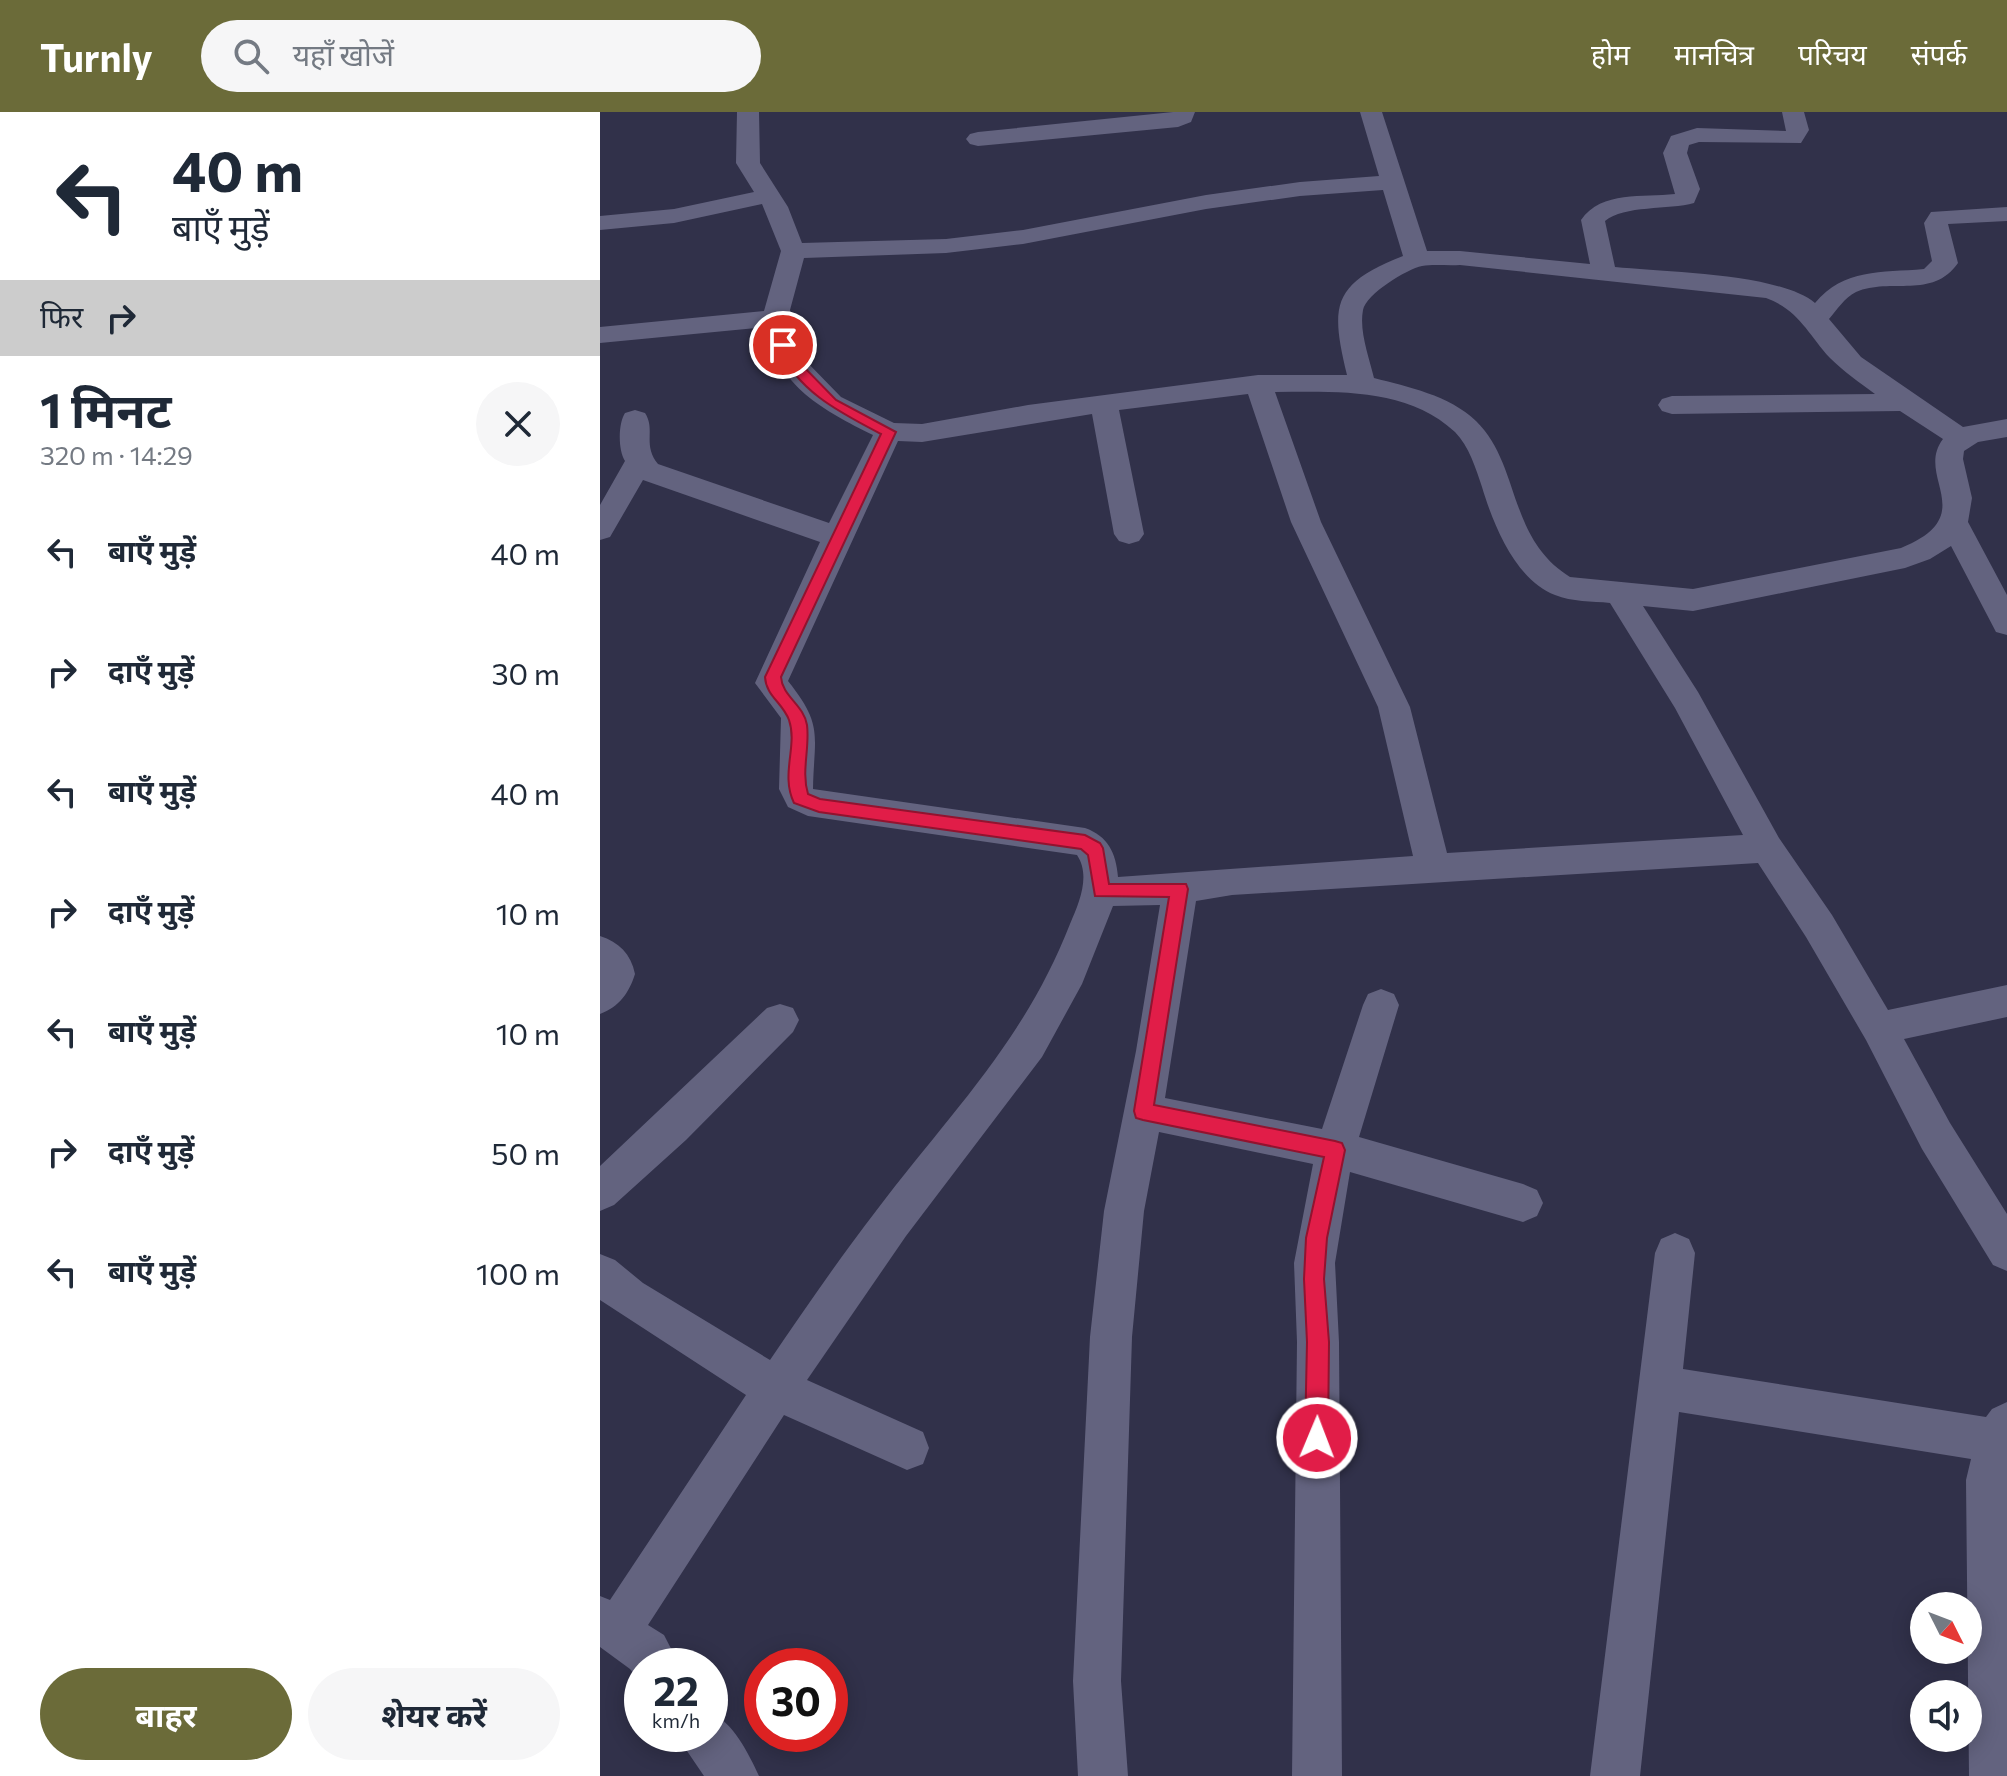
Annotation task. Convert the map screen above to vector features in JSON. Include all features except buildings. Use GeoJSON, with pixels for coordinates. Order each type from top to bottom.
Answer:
{"type":"FeatureCollection","features":[{"type":"Feature","properties":{"kind":"street"},"geometry":{"type":"LineString","coordinates":[[748,112],[748,163],[776,207],[793,251],[779,300],[778,318],[783,345],[791,362],[831,403],[889,432],[922,433],[1104,403],[1258,384],[1362,383],[1411,395],[1464,425],[1475,438],[1491,471],[1516,538],[1544,575],[1563,587],[1693,600],[1900,559],[1932,545],[1955,525],[1959,506],[1950,448],[1960,438],[2007,428]]}},
{"type":"Feature","properties":{"kind":"street"},"geometry":{"type":"LineString","coordinates":[[978,139],[1178,120],[1184,112]]}},
{"type":"Feature","properties":{"kind":"street"},"geometry":{"type":"LineString","coordinates":[[1371,112],[1417,259]]}},
{"type":"Feature","properties":{"kind":"street"},"geometry":{"type":"LineString","coordinates":[[1604,273],[1593,220],[1608,207],[1667,204],[1686,198],[1688,189],[1675,153],[1679,141],[1697,135],[1793,138],[1798,130],[1793,112]]}},
{"type":"Feature","properties":{"kind":"street"},"geometry":{"type":"LineString","coordinates":[[793,251],[946,246],[1008,239],[1206,202],[1300,189],[1391,182]]}},
{"type":"Feature","properties":{"kind":"street"},"geometry":{"type":"LineString","coordinates":[[600,223],[674,216],[767,196]]}},
{"type":"Feature","properties":{"kind":"street"},"geometry":{"type":"LineString","coordinates":[[1815,319],[1837,293],[1852,284],[1937,273],[1945,263],[1936,223],[1940,217],[2007,214]]}},
{"type":"Feature","properties":{"kind":"street"},"geometry":{"type":"LineString","coordinates":[[1362,383],[1350,333],[1350,309],[1356,296],[1390,270],[1417,259],[1460,258],[1770,291],[1797,300],[1850,361],[1960,438]]}},
{"type":"Feature","properties":{"kind":"street"},"geometry":{"type":"LineString","coordinates":[[600,335],[778,318]]}},
{"type":"Feature","properties":{"kind":"street"},"geometry":{"type":"LineString","coordinates":[[1258,384],[1306,522],[1394,707],[1434,869]]}},
{"type":"Feature","properties":{"kind":"street"},"geometry":{"type":"LineString","coordinates":[[1672,405],[1907,402]]}},
{"type":"Feature","properties":{"kind":"street"},"geometry":{"type":"LineString","coordinates":[[1104,403],[1129,534]]}},
{"type":"Feature","properties":{"kind":"street"},"geometry":{"type":"LineString","coordinates":[[635,419],[635,454],[639,462],[657,475],[837,537]]}},
{"type":"Feature","properties":{"kind":"street"},"geometry":{"type":"LineString","coordinates":[[641,1648],[609,1625],[872,1249],[974,1122],[1022,1055],[1049,1012],[1101,891],[1097,855],[1094,848],[1085,842],[819,805],[800,798],[795,780],[799,726],[796,714],[771,683],[889,432]]}},
{"type":"Feature","properties":{"kind":"street"},"geometry":{"type":"LineString","coordinates":[[600,530],[639,462]]}},
{"type":"Feature","properties":{"kind":"street"},"geometry":{"type":"LineString","coordinates":[[1955,525],[2007,624]]}},
{"type":"Feature","properties":{"kind":"street"},"geometry":{"type":"LineString","coordinates":[[1620,594],[1687,701],[1767,848],[1819,926],[1879,1028],[1936,1136],[2007,1251]]}},
{"type":"Feature","properties":{"kind":"street"},"geometry":{"type":"LineString","coordinates":[[1101,891],[1180,889],[1232,881],[1767,848]]}},
{"type":"Feature","properties":{"kind":"street"},"geometry":{"type":"LineString","coordinates":[[1103,1776],[1097,1681],[1105,1432],[1124,1211],[1180,889]]}},
{"type":"Feature","properties":{"kind":"street"},"geometry":{"type":"LineString","coordinates":[[600,951],[611,959],[617,970],[614,983],[600,998]]}},
{"type":"Feature","properties":{"kind":"street"},"geometry":{"type":"LineString","coordinates":[[1879,1028],[2007,1001]]}},
{"type":"Feature","properties":{"kind":"street"},"geometry":{"type":"LineString","coordinates":[[1317,1776],[1316,1238],[1335,1150],[1381,1005]]}},
{"type":"Feature","properties":{"kind":"street"},"geometry":{"type":"LineString","coordinates":[[600,1192],[672,1127],[780,1020]]}},
{"type":"Feature","properties":{"kind":"street"},"geometry":{"type":"LineString","coordinates":[[1143,1111],[1378,1159],[1523,1203]]}},
{"type":"Feature","properties":{"kind":"street"},"geometry":{"type":"LineString","coordinates":[[1615,1776],[1675,1253]]}},
{"type":"Feature","properties":{"kind":"street"},"geometry":{"type":"LineString","coordinates":[[600,1274],[628,1297],[775,1388],[907,1448]]}},
{"type":"Feature","properties":{"kind":"street"},"geometry":{"type":"LineString","coordinates":[[1659,1387],[2002,1433],[1988,1480],[1994,1776]]}},
{"type":"Feature","properties":{"kind":"street"},"geometry":{"type":"LineString","coordinates":[[717,1752],[734,1776]]}},
{"type":"Feature","properties":{"kind":"route"},"geometry":{"type":"LineString","coordinates":[[783,345],[791,362],[831,403],[889,432],[771,683],[796,714],[799,726],[795,780],[800,798],[819,805],[1085,842],[1094,848],[1097,855],[1101,891],[1123,893],[1180,889],[1143,1111],[1335,1150],[1316,1238],[1317,1438]]}}]}
